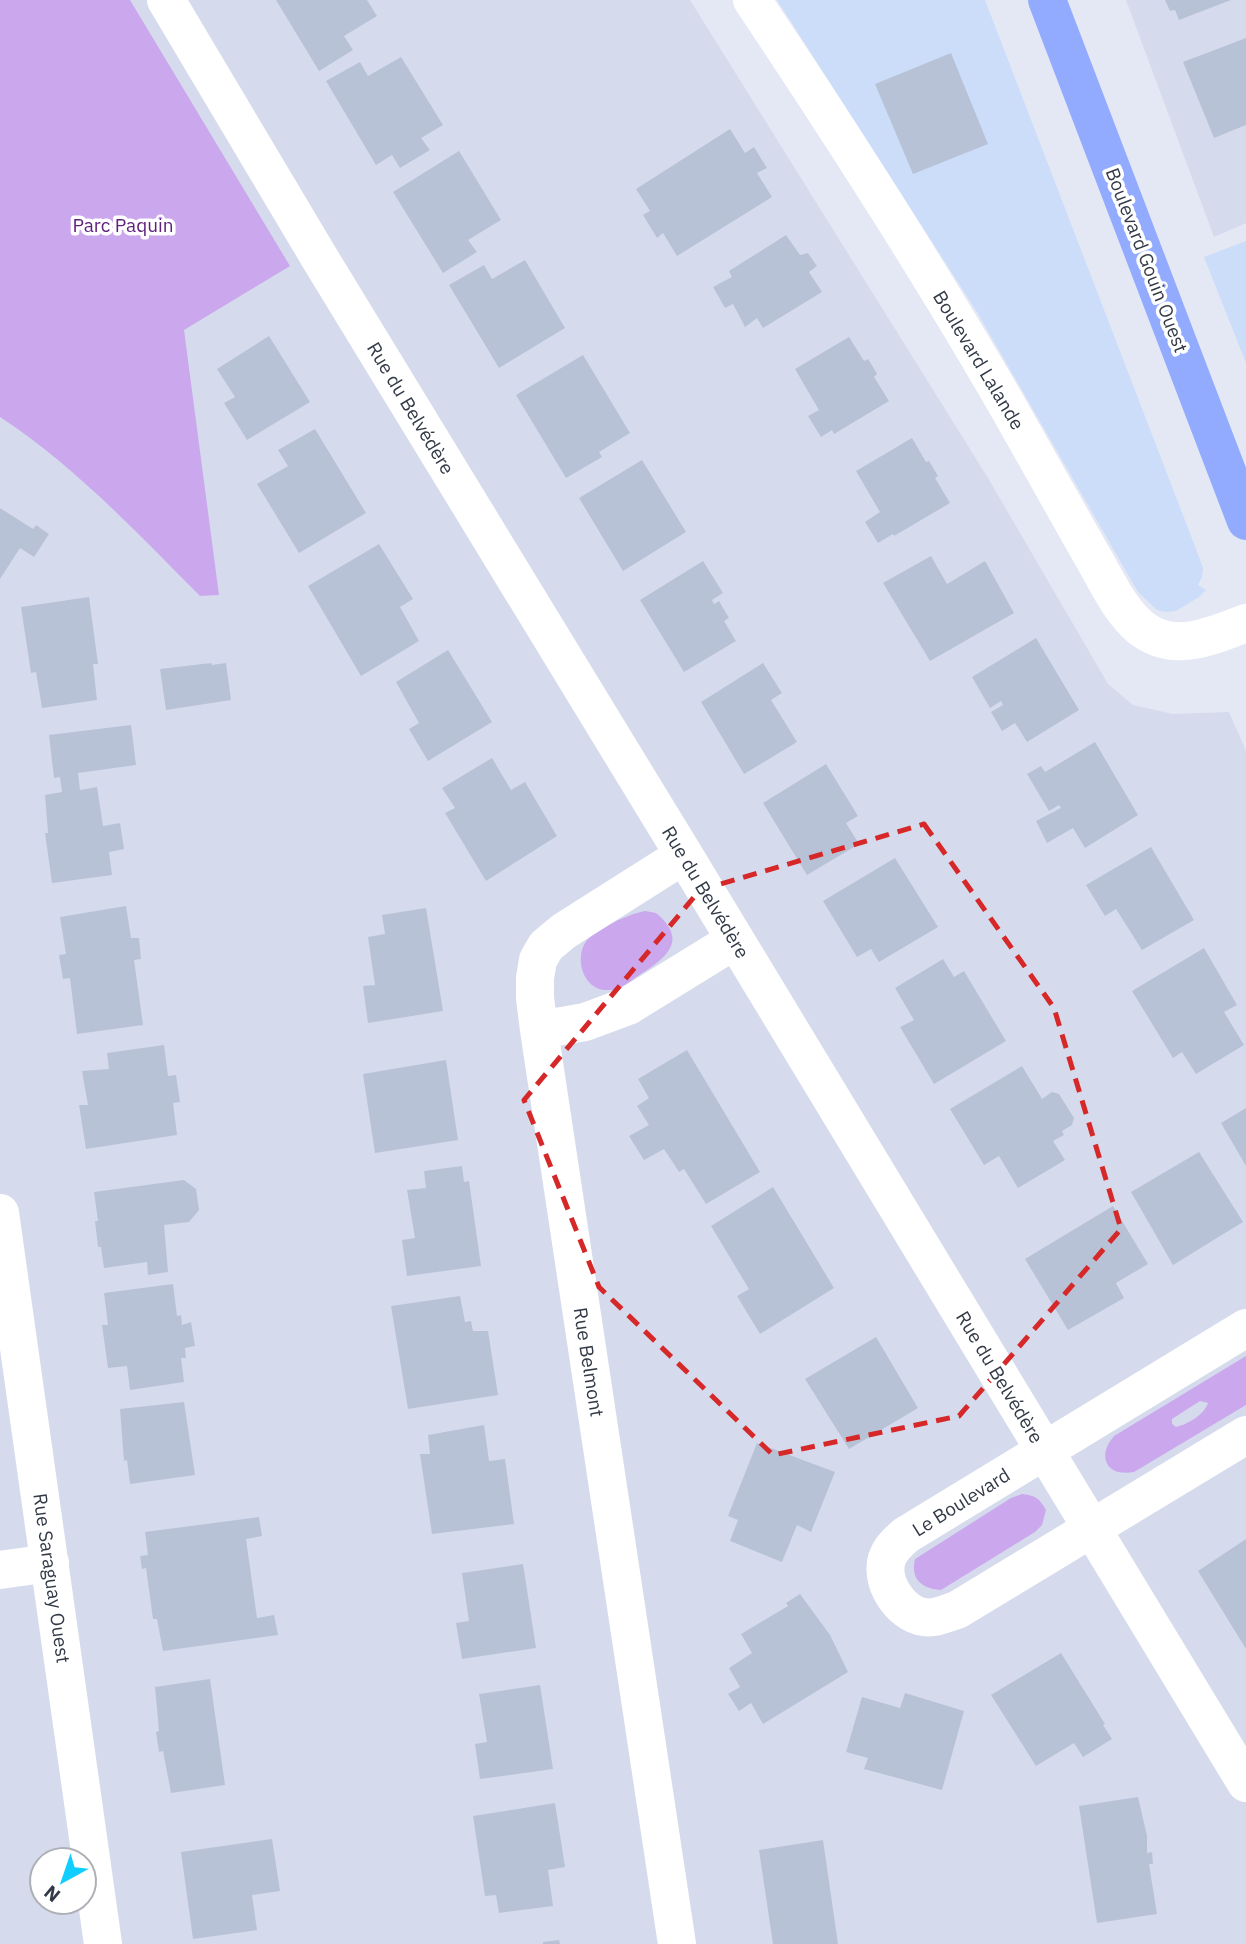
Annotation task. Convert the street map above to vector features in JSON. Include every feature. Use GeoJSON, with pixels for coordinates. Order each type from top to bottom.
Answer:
{"type":"FeatureCollection","features":[{"type":"Feature","properties":{"kind":"main road","name":"Boulevard Gouin Ouest"},"geometry":{"type":"LineString","coordinates":[[1047,0],[1246,521]]}},
{"type":"Feature","properties":{"kind":"street","name":"Rue du Belvédère"},"geometry":{"type":"LineString","coordinates":[[166,0],[319,257],[1246,1783]]}},
{"type":"Feature","properties":{"kind":"street","name":"Boulevard Lalande"},"geometry":{"type":"LineString","coordinates":[[752,0],[928,275],[1131,619],[1156,637],[1171,641],[1205,639],[1246,623]]}},
{"type":"Feature","properties":{"kind":"street","name":"Rue Belmont"},"geometry":{"type":"LineString","coordinates":[[677,1944],[539,1030],[535,978],[538,960],[546,946],[564,931],[684,855]]}},
{"type":"Feature","properties":{"kind":"street"},"geometry":{"type":"LineString","coordinates":[[539,1030],[585,1022],[628,1006],[736,940]]}},
{"type":"Feature","properties":{"kind":"street","name":"Rue Saraguay Ouest"},"geometry":{"type":"LineString","coordinates":[[0,1213],[103,1944]]}},
{"type":"Feature","properties":{"kind":"street","name":"Le Boulevard"},"geometry":{"type":"LineString","coordinates":[[1246,1328],[906,1535],[894,1546],[887,1558],[889,1587],[908,1611],[925,1617],[957,1610],[1246,1435]]}},
{"type":"Feature","properties":{"kind":"street"},"geometry":{"type":"LineString","coordinates":[[0,1570],[50,1563]]}},
{"type":"Feature","properties":{"kind":"highlighted area"},"geometry":{"type":"Polygon","coordinates":[[[924,824],[1054,1008],[1121,1229],[959,1416],[773,1455],[599,1287],[524,1100],[700,890],[924,824]]]}},
{"type":"Feature","properties":{"kind":"shaded area"},"geometry":{"type":"Polygon","coordinates":[[[0,0],[690,0],[988,478],[1108,684],[1133,705],[1173,714],[1229,712],[1246,751],[1246,1944],[0,1944],[0,0]]]}},
{"type":"Feature","properties":{"kind":"shaded area"},"geometry":{"type":"Polygon","coordinates":[[[777,0],[985,0],[1203,568],[1198,585],[1206,590],[1199,597],[1176,611],[1166,612],[1157,610],[1138,592],[977,312],[777,0]]]}},
{"type":"Feature","properties":{"kind":"shaded area"},"geometry":{"type":"Polygon","coordinates":[[[1126,0],[1246,0],[1246,223],[1214,237],[1126,0]]]}},
{"type":"Feature","properties":{"kind":"shaded area"},"geometry":{"type":"Polygon","coordinates":[[[1246,241],[1246,363],[1204,257],[1246,241]]]}},
{"type":"Feature","properties":{"kind":"green space","name":"Parc Paquin"},"geometry":{"type":"Polygon","coordinates":[[[0,0],[130,0],[290,266],[184,330],[219,595],[200,596],[80,479],[28,436],[0,417],[0,0]]]}},
{"type":"Feature","properties":{"kind":"green space"},"geometry":{"type":"Polygon","coordinates":[[[645,911],[656,913],[666,923],[671,932],[670,949],[657,963],[621,987],[609,990],[594,986],[588,981],[581,966],[585,943],[612,923],[645,911]]]}},
{"type":"Feature","properties":{"kind":"green space"},"geometry":{"type":"Polygon","coordinates":[[[1246,1356],[1246,1405],[1134,1472],[1117,1471],[1107,1464],[1106,1451],[1114,1436],[1246,1356]],[[1200,1401],[1172,1419],[1172,1424],[1176,1427],[1190,1421],[1203,1411],[1208,1403],[1200,1401]]]}},
{"type":"Feature","properties":{"kind":"green space"},"geometry":{"type":"Polygon","coordinates":[[[1022,1494],[1037,1498],[1046,1510],[1042,1525],[1035,1532],[941,1590],[928,1588],[919,1582],[914,1572],[915,1559],[1011,1498],[1022,1494]]]}},
{"type":"Feature","properties":{"kind":"building"},"geometry":{"type":"Polygon","coordinates":[[[276,0],[367,0],[377,16],[344,36],[353,50],[319,71],[276,0]]]}},
{"type":"Feature","properties":{"kind":"building"},"geometry":{"type":"Polygon","coordinates":[[[1165,0],[1231,0],[1179,20],[1175,10],[1170,11],[1165,0]]]}},
{"type":"Feature","properties":{"kind":"building"},"geometry":{"type":"Polygon","coordinates":[[[1246,38],[1246,125],[1214,138],[1183,62],[1246,38]]]}},
{"type":"Feature","properties":{"kind":"building"},"geometry":{"type":"Polygon","coordinates":[[[951,53],[988,144],[913,174],[875,84],[951,53]]]}},
{"type":"Feature","properties":{"kind":"building"},"geometry":{"type":"Polygon","coordinates":[[[401,57],[443,125],[421,138],[430,150],[400,168],[392,155],[376,165],[326,81],[360,62],[368,76],[401,57]]]}},
{"type":"Feature","properties":{"kind":"building"},"geometry":{"type":"Polygon","coordinates":[[[730,129],[745,153],[754,147],[767,168],[757,173],[772,197],[677,256],[663,233],[657,238],[643,215],[650,211],[636,189],[730,129]]]}},
{"type":"Feature","properties":{"kind":"building"},"geometry":{"type":"Polygon","coordinates":[[[459,151],[501,220],[468,240],[477,252],[443,273],[393,192],[459,151]]]}},
{"type":"Feature","properties":{"kind":"building"},"geometry":{"type":"Polygon","coordinates":[[[786,235],[800,255],[808,253],[817,266],[809,272],[822,292],[763,328],[757,318],[745,327],[733,304],[725,308],[713,287],[732,277],[729,271],[786,235]]]}},
{"type":"Feature","properties":{"kind":"building"},"geometry":{"type":"Polygon","coordinates":[[[525,260],[565,328],[499,368],[449,285],[484,265],[492,279],[525,260]]]}},
{"type":"Feature","properties":{"kind":"building"},"geometry":{"type":"Polygon","coordinates":[[[269,336],[310,402],[247,440],[224,403],[235,397],[217,369],[269,336]]]}},
{"type":"Feature","properties":{"kind":"building"},"geometry":{"type":"Polygon","coordinates":[[[849,337],[864,361],[868,359],[877,374],[874,377],[889,401],[834,434],[832,430],[821,437],[808,416],[819,410],[795,369],[849,337]]]}},
{"type":"Feature","properties":{"kind":"building"},"geometry":{"type":"Polygon","coordinates":[[[583,355],[630,433],[599,452],[602,457],[566,478],[516,395],[583,355]]]}},
{"type":"Feature","properties":{"kind":"building"},"geometry":{"type":"Polygon","coordinates":[[[315,429],[366,513],[299,553],[257,484],[288,466],[278,450],[315,429]]]}},
{"type":"Feature","properties":{"kind":"building"},"geometry":{"type":"Polygon","coordinates":[[[912,438],[938,476],[935,478],[950,503],[878,543],[865,522],[880,512],[856,471],[912,438]]]}},
{"type":"Feature","properties":{"kind":"building"},"geometry":{"type":"Polygon","coordinates":[[[642,460],[686,532],[623,571],[579,498],[642,460]]]}},
{"type":"Feature","properties":{"kind":"building"},"geometry":{"type":"Polygon","coordinates":[[[0,508],[33,529],[36,525],[49,534],[34,557],[20,548],[0,579],[0,508]]]}},
{"type":"Feature","properties":{"kind":"building"},"geometry":{"type":"Polygon","coordinates":[[[379,544],[413,599],[400,607],[419,641],[361,676],[308,586],[379,544]]]}},
{"type":"Feature","properties":{"kind":"building"},"geometry":{"type":"Polygon","coordinates":[[[931,556],[947,584],[985,561],[1014,613],[930,661],[883,583],[931,556]]]}},
{"type":"Feature","properties":{"kind":"building"},"geometry":{"type":"Polygon","coordinates":[[[703,561],[723,593],[712,600],[714,604],[719,601],[729,618],[724,621],[736,641],[684,672],[640,600],[703,561]]]}},
{"type":"Feature","properties":{"kind":"building"},"geometry":{"type":"Polygon","coordinates":[[[89,597],[98,664],[93,664],[97,700],[42,708],[36,672],[31,673],[21,607],[89,597]]]}},
{"type":"Feature","properties":{"kind":"building"},"geometry":{"type":"Polygon","coordinates":[[[1036,638],[1079,710],[1027,742],[1015,723],[1002,731],[991,712],[1003,705],[1001,701],[990,708],[972,677],[1036,638]]]}},
{"type":"Feature","properties":{"kind":"building"},"geometry":{"type":"Polygon","coordinates":[[[448,650],[492,722],[428,761],[409,729],[419,723],[396,682],[448,650]]]}},
{"type":"Feature","properties":{"kind":"building"},"geometry":{"type":"Polygon","coordinates":[[[226,663],[231,700],[166,710],[160,669],[226,663]]]}},
{"type":"Feature","properties":{"kind":"building"},"geometry":{"type":"Polygon","coordinates":[[[763,663],[782,693],[771,700],[797,742],[744,774],[701,702],[763,663]]]}},
{"type":"Feature","properties":{"kind":"building"},"geometry":{"type":"Polygon","coordinates":[[[131,725],[136,765],[78,773],[80,790],[97,787],[103,826],[120,823],[124,849],[109,852],[112,875],[52,883],[45,833],[48,833],[45,795],[62,792],[60,777],[54,778],[49,735],[131,725]]]}},
{"type":"Feature","properties":{"kind":"building"},"geometry":{"type":"Polygon","coordinates":[[[1095,742],[1138,815],[1085,848],[1073,828],[1047,843],[1036,821],[1061,808],[1059,805],[1049,811],[1027,774],[1041,766],[1045,772],[1095,742]]]}},
{"type":"Feature","properties":{"kind":"building"},"geometry":{"type":"Polygon","coordinates":[[[492,758],[511,790],[525,782],[557,836],[486,881],[445,813],[455,808],[442,788],[492,758]]]}},
{"type":"Feature","properties":{"kind":"building"},"geometry":{"type":"Polygon","coordinates":[[[826,764],[858,816],[846,823],[859,844],[807,875],[763,803],[826,764]]]}},
{"type":"Feature","properties":{"kind":"building"},"geometry":{"type":"Polygon","coordinates":[[[1151,847],[1194,920],[1142,950],[1116,909],[1105,916],[1086,885],[1151,847]]]}},
{"type":"Feature","properties":{"kind":"building"},"geometry":{"type":"Polygon","coordinates":[[[895,858],[938,927],[879,962],[871,949],[857,957],[823,901],[895,858]]]}},
{"type":"Feature","properties":{"kind":"building"},"geometry":{"type":"Polygon","coordinates":[[[126,906],[131,938],[139,938],[141,959],[134,960],[143,1025],[77,1034],[70,978],[63,979],[59,955],[66,954],[60,917],[126,906]]]}},
{"type":"Feature","properties":{"kind":"building"},"geometry":{"type":"Polygon","coordinates":[[[426,908],[443,1011],[368,1023],[363,986],[375,985],[368,937],[385,934],[382,915],[426,908]]]}},
{"type":"Feature","properties":{"kind":"building"},"geometry":{"type":"Polygon","coordinates":[[[1204,948],[1237,1005],[1224,1012],[1244,1045],[1196,1074],[1182,1052],[1173,1058],[1132,991],[1204,948]]]}},
{"type":"Feature","properties":{"kind":"building"},"geometry":{"type":"Polygon","coordinates":[[[943,959],[954,977],[964,971],[1006,1041],[934,1084],[900,1027],[914,1020],[895,988],[943,959]]]}},
{"type":"Feature","properties":{"kind":"building"},"geometry":{"type":"Polygon","coordinates":[[[164,1045],[168,1076],[176,1075],[180,1102],[173,1103],[177,1135],[86,1149],[79,1105],[88,1105],[82,1071],[109,1069],[107,1053],[164,1045]]]}},
{"type":"Feature","properties":{"kind":"building"},"geometry":{"type":"Polygon","coordinates":[[[687,1050],[760,1172],[706,1204],[684,1169],[679,1172],[664,1149],[644,1160],[629,1136],[649,1125],[637,1106],[649,1098],[638,1079],[687,1050]]]}},
{"type":"Feature","properties":{"kind":"building"},"geometry":{"type":"Polygon","coordinates":[[[446,1060],[458,1140],[375,1153],[363,1074],[446,1060]]]}},
{"type":"Feature","properties":{"kind":"building"},"geometry":{"type":"Polygon","coordinates":[[[1022,1066],[1042,1099],[1052,1092],[1059,1094],[1074,1118],[1072,1125],[1062,1131],[1064,1135],[1053,1141],[1065,1160],[1018,1188],[999,1156],[984,1165],[950,1109],[1022,1066]]]}},
{"type":"Feature","properties":{"kind":"building"},"geometry":{"type":"Polygon","coordinates":[[[1246,1108],[1246,1166],[1221,1123],[1246,1108]]]}},
{"type":"Feature","properties":{"kind":"building"},"geometry":{"type":"Polygon","coordinates":[[[1199,1152],[1243,1222],[1173,1265],[1131,1192],[1199,1152]]]}},
{"type":"Feature","properties":{"kind":"building"},"geometry":{"type":"Polygon","coordinates":[[[462,1166],[464,1182],[469,1181],[481,1266],[407,1276],[402,1240],[415,1238],[407,1190],[426,1188],[424,1171],[462,1166]]]}},
{"type":"Feature","properties":{"kind":"building"},"geometry":{"type":"Polygon","coordinates":[[[184,1180],[196,1189],[199,1210],[189,1222],[164,1225],[168,1272],[148,1275],[147,1262],[104,1268],[101,1247],[98,1247],[94,1192],[184,1180]]]}},
{"type":"Feature","properties":{"kind":"building"},"geometry":{"type":"Polygon","coordinates":[[[773,1187],[834,1288],[760,1334],[737,1296],[749,1289],[711,1226],[773,1187]]]}},
{"type":"Feature","properties":{"kind":"building"},"geometry":{"type":"Polygon","coordinates":[[[1113,1206],[1148,1264],[1116,1283],[1124,1298],[1068,1330],[1025,1259],[1113,1206]]]}},
{"type":"Feature","properties":{"kind":"building"},"geometry":{"type":"Polygon","coordinates":[[[173,1284],[177,1316],[181,1315],[182,1325],[191,1322],[195,1346],[185,1348],[186,1358],[181,1358],[184,1382],[130,1390],[127,1366],[108,1368],[102,1325],[108,1325],[104,1293],[173,1284]]]}},
{"type":"Feature","properties":{"kind":"building"},"geometry":{"type":"Polygon","coordinates":[[[460,1296],[465,1322],[471,1321],[473,1331],[488,1331],[498,1395],[408,1409],[391,1306],[460,1296]]]}},
{"type":"Feature","properties":{"kind":"building"},"geometry":{"type":"Polygon","coordinates":[[[876,1337],[918,1408],[849,1449],[805,1379],[876,1337]]]}},
{"type":"Feature","properties":{"kind":"building"},"geometry":{"type":"Polygon","coordinates":[[[184,1402],[195,1475],[130,1484],[127,1460],[124,1461],[120,1409],[184,1402]]]}},
{"type":"Feature","properties":{"kind":"building"},"geometry":{"type":"Polygon","coordinates":[[[484,1425],[489,1461],[505,1459],[514,1524],[432,1534],[420,1454],[430,1454],[428,1435],[484,1425]]]}},
{"type":"Feature","properties":{"kind":"building"},"geometry":{"type":"Polygon","coordinates":[[[757,1443],[835,1472],[811,1532],[797,1525],[782,1562],[730,1541],[738,1520],[728,1516],[757,1443]]]}},
{"type":"Feature","properties":{"kind":"building"},"geometry":{"type":"Polygon","coordinates":[[[259,1517],[262,1536],[246,1539],[257,1618],[274,1615],[278,1635],[163,1651],[157,1619],[153,1619],[146,1568],[142,1569],[140,1556],[148,1555],[145,1532],[259,1517]]]}},
{"type":"Feature","properties":{"kind":"building"},"geometry":{"type":"Polygon","coordinates":[[[1246,1539],[1246,1649],[1198,1571],[1246,1539]]]}},
{"type":"Feature","properties":{"kind":"building"},"geometry":{"type":"Polygon","coordinates":[[[523,1564],[536,1648],[462,1659],[456,1623],[469,1621],[462,1573],[523,1564]]]}},
{"type":"Feature","properties":{"kind":"building"},"geometry":{"type":"Polygon","coordinates":[[[800,1594],[830,1635],[848,1672],[763,1724],[751,1703],[739,1711],[728,1694],[740,1687],[729,1668],[752,1653],[741,1634],[788,1606],[786,1603],[800,1594]]]}},
{"type":"Feature","properties":{"kind":"building"},"geometry":{"type":"Polygon","coordinates":[[[1061,1653],[1112,1739],[1083,1757],[1074,1743],[1036,1766],[991,1695],[1061,1653]]]}},
{"type":"Feature","properties":{"kind":"building"},"geometry":{"type":"Polygon","coordinates":[[[210,1679],[225,1785],[171,1793],[163,1751],[159,1752],[155,1687],[210,1679]]]}},
{"type":"Feature","properties":{"kind":"building"},"geometry":{"type":"Polygon","coordinates":[[[540,1685],[553,1769],[480,1779],[475,1744],[487,1742],[479,1694],[540,1685]]]}},
{"type":"Feature","properties":{"kind":"building"},"geometry":{"type":"Polygon","coordinates":[[[905,1693],[964,1711],[942,1790],[864,1769],[868,1758],[846,1752],[862,1697],[900,1708],[905,1693]]]}},
{"type":"Feature","properties":{"kind":"building"},"geometry":{"type":"Polygon","coordinates":[[[1138,1797],[1147,1836],[1147,1853],[1152,1852],[1153,1864],[1149,1864],[1157,1914],[1097,1923],[1079,1806],[1138,1797]]]}},
{"type":"Feature","properties":{"kind":"building"},"geometry":{"type":"Polygon","coordinates":[[[555,1803],[565,1867],[548,1870],[553,1906],[499,1913],[496,1895],[485,1896],[473,1816],[555,1803]]]}},
{"type":"Feature","properties":{"kind":"building"},"geometry":{"type":"Polygon","coordinates":[[[272,1839],[280,1891],[252,1895],[257,1930],[193,1939],[181,1852],[272,1839]]]}},
{"type":"Feature","properties":{"kind":"building"},"geometry":{"type":"Polygon","coordinates":[[[823,1840],[838,1944],[773,1944],[759,1850],[823,1840]]]}},
{"type":"Feature","properties":{"kind":"building"},"geometry":{"type":"Polygon","coordinates":[[[559,1940],[560,1944],[543,1944],[543,1942],[559,1940]]]}}]}
